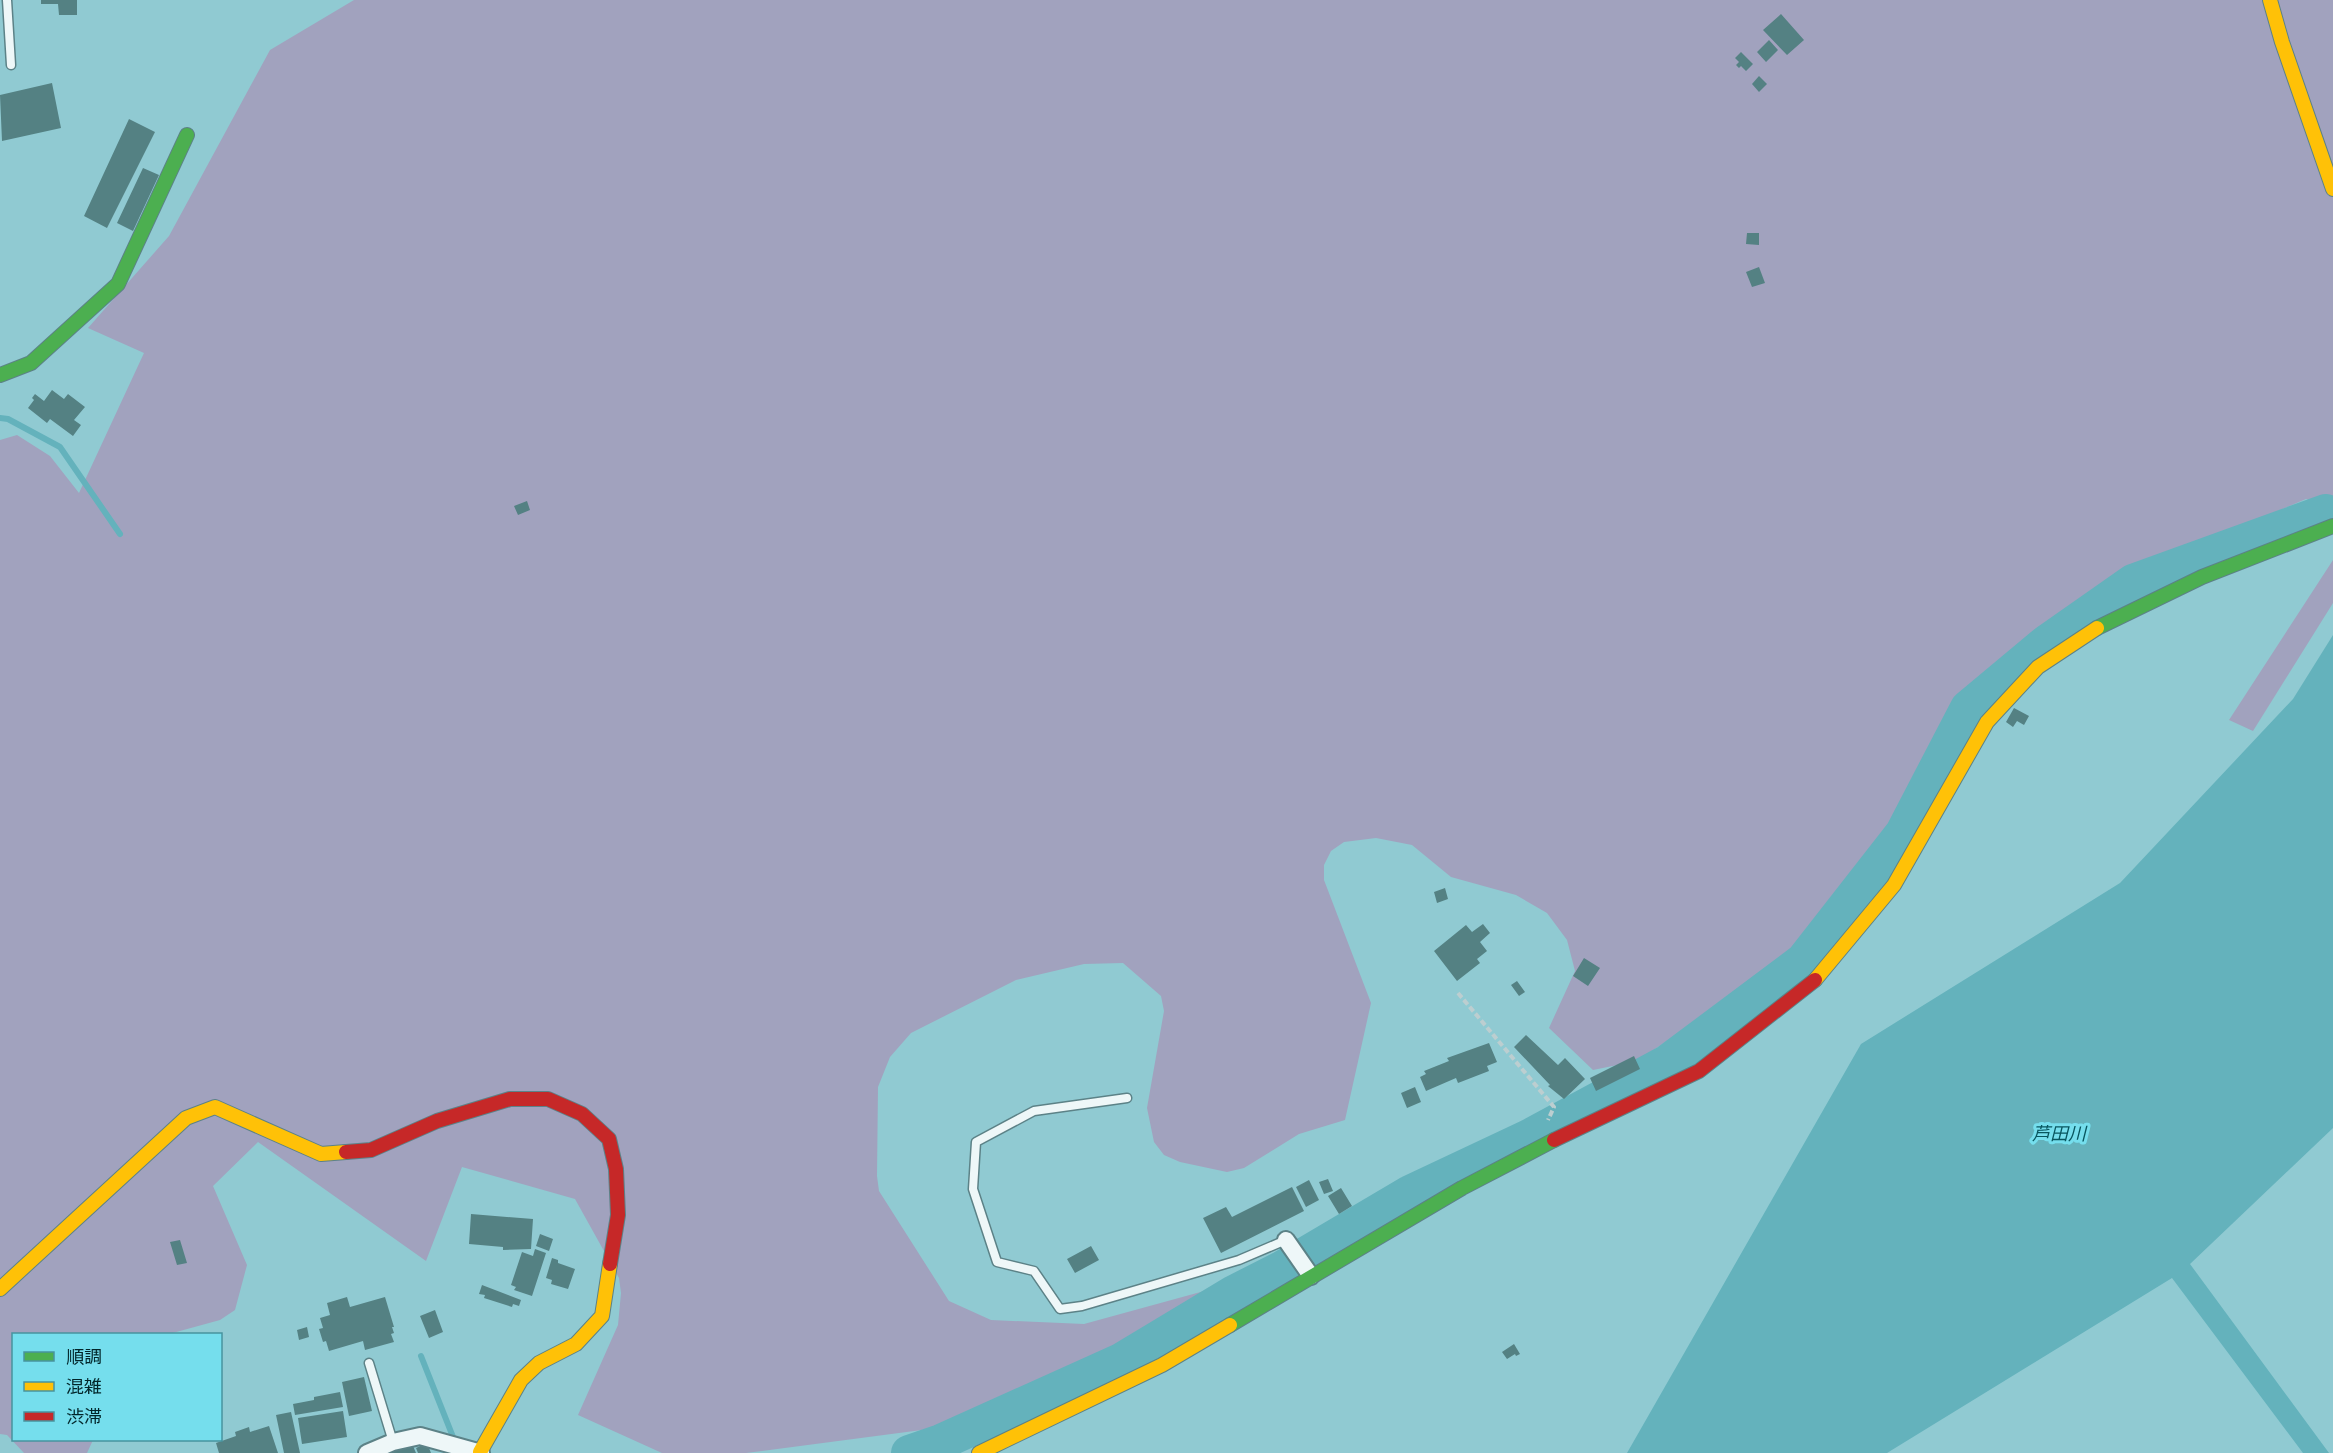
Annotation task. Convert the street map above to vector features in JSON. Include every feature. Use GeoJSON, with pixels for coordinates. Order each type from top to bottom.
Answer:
{"type":"FeatureCollection","features":[{"type":"Feature","properties":{"kind":"street"},"geometry":{"type":"LineString","coordinates":[[2270,0],[2282,42],[2333,189]]}},
{"type":"Feature","properties":{"kind":"street"},"geometry":{"type":"LineString","coordinates":[[0,375],[31,363],[118,284],[187,135]]}},
{"type":"Feature","properties":{"kind":"street"},"geometry":{"type":"LineString","coordinates":[[979,1453],[1162,1365],[1462,1188],[1532,1150],[1699,1071],[1820,976],[1894,885],[1987,722],[2038,667],[2108,621],[2202,577],[2333,526]]}},
{"type":"Feature","properties":{"kind":"street"},"geometry":{"type":"LineString","coordinates":[[0,1289],[186,1118],[214,1107],[321,1154],[371,1150],[437,1120],[510,1099],[548,1099],[582,1114],[609,1139],[616,1169],[618,1215],[602,1316],[576,1344],[539,1363],[521,1380],[475,1451],[420,1436],[393,1442],[367,1453]]}},
{"type":"Feature","properties":{"kind":"street"},"geometry":{"type":"LineString","coordinates":[[1287,1240],[1311,1276]]}},
{"type":"Feature","properties":{"kind":"lane"},"geometry":{"type":"LineString","coordinates":[[7,0],[11,65]]}},
{"type":"Feature","properties":{"kind":"lane"},"geometry":{"type":"LineString","coordinates":[[1127,1098],[1034,1111],[976,1142],[973,1189],[997,1262],[1034,1271],[1060,1309],[1082,1306],[1239,1260],[1287,1240]]}},
{"type":"Feature","properties":{"kind":"lane"},"geometry":{"type":"LineString","coordinates":[[369,1362],[393,1442]]}},
{"type":"Feature","properties":{"kind":"path"},"geometry":{"type":"LineString","coordinates":[[1458,993],[1554,1107],[1532,1150]]}},
{"type":"Feature","properties":{"kind":"shaded area"},"geometry":{"type":"Polygon","coordinates":[[[354,0],[2333,0],[2333,509],[2306,499],[2131,574],[1972,695],[1867,873],[1813,943],[1637,1061],[1593,1070],[1549,1028],[1575,971],[1567,940],[1547,913],[1516,895],[1451,877],[1412,845],[1376,838],[1344,842],[1331,851],[1324,865],[1324,880],[1371,1003],[1345,1120],[1299,1134],[1244,1168],[1227,1172],[1180,1162],[1164,1155],[1154,1142],[1147,1108],[1164,1011],[1161,996],[1123,963],[1084,964],[1016,980],[911,1033],[890,1057],[878,1087],[877,1176],[879,1191],[949,1301],[991,1320],[1084,1324],[1237,1282],[1249,1308],[937,1428],[746,1453],[662,1453],[578,1415],[618,1325],[621,1293],[619,1278],[575,1199],[462,1167],[426,1261],[258,1142],[213,1186],[247,1265],[235,1310],[220,1320],[173,1333],[12,1333],[12,1440],[7,1435],[0,1434],[0,440],[17,435],[50,456],[79,493],[144,353],[88,328],[169,236],[270,50],[354,0]]]}},
{"type":"Feature","properties":{"kind":"shaded area"},"geometry":{"type":"Polygon","coordinates":[[[2333,560],[2333,603],[2253,731],[2229,720],[2333,560]]]}},
{"type":"Feature","properties":{"kind":"shaded area"},"geometry":{"type":"Polygon","coordinates":[[[13,1441],[93,1441],[87,1453],[24,1453],[13,1441]]]}},
{"type":"Feature","properties":{"kind":"water","name":"芦田川"},"geometry":{"type":"Polygon","coordinates":[[[2333,635],[2333,1128],[2190,1264],[2329,1453],[2303,1453],[2172,1278],[1887,1453],[1627,1453],[1861,1044],[2120,883],[2293,699],[2333,635]]]}},
{"type":"Feature","properties":{"kind":"building"},"geometry":{"type":"Polygon","coordinates":[[[41,0],[77,0],[77,15],[59,15],[58,4],[41,4],[41,0]]]}},
{"type":"Feature","properties":{"kind":"building"},"geometry":{"type":"Polygon","coordinates":[[[1781,14],[1804,40],[1787,55],[1763,30],[1781,14]]]}},
{"type":"Feature","properties":{"kind":"building"},"geometry":{"type":"Polygon","coordinates":[[[1769,40],[1778,50],[1766,62],[1757,52],[1769,40]]]}},
{"type":"Feature","properties":{"kind":"building"},"geometry":{"type":"Polygon","coordinates":[[[1741,52],[1753,64],[1746,71],[1736,65],[1739,62],[1735,58],[1741,52]]]}},
{"type":"Feature","properties":{"kind":"building"},"geometry":{"type":"Polygon","coordinates":[[[1759,76],[1767,84],[1759,92],[1752,84],[1759,76]]]}},
{"type":"Feature","properties":{"kind":"building"},"geometry":{"type":"Polygon","coordinates":[[[52,83],[61,128],[2,141],[0,95],[52,83]]]}},
{"type":"Feature","properties":{"kind":"building"},"geometry":{"type":"Polygon","coordinates":[[[129,119],[155,132],[107,228],[84,216],[129,119]]]}},
{"type":"Feature","properties":{"kind":"building"},"geometry":{"type":"Polygon","coordinates":[[[143,168],[159,175],[133,231],[117,223],[143,168]]]}},
{"type":"Feature","properties":{"kind":"building"},"geometry":{"type":"Polygon","coordinates":[[[1747,233],[1759,233],[1759,245],[1746,244],[1747,233]]]}},
{"type":"Feature","properties":{"kind":"building"},"geometry":{"type":"Polygon","coordinates":[[[1759,267],[1765,283],[1752,287],[1746,272],[1759,267]]]}},
{"type":"Feature","properties":{"kind":"building"},"geometry":{"type":"Polygon","coordinates":[[[52,390],[64,399],[68,394],[85,407],[74,420],[81,425],[73,436],[50,419],[47,423],[28,408],[35,394],[44,401],[52,390]]]}},
{"type":"Feature","properties":{"kind":"building"},"geometry":{"type":"Polygon","coordinates":[[[527,501],[530,510],[518,515],[514,506],[527,501]]]}},
{"type":"Feature","properties":{"kind":"building"},"geometry":{"type":"Polygon","coordinates":[[[2014,708],[2029,716],[2024,725],[2017,721],[2013,727],[2006,722],[2014,708]]]}},
{"type":"Feature","properties":{"kind":"building"},"geometry":{"type":"Polygon","coordinates":[[[1445,888],[1448,899],[1437,903],[1434,892],[1445,888]]]}},
{"type":"Feature","properties":{"kind":"building"},"geometry":{"type":"Polygon","coordinates":[[[1483,924],[1490,933],[1480,942],[1487,951],[1477,959],[1480,963],[1457,981],[1434,951],[1466,925],[1472,932],[1483,924]]]}},
{"type":"Feature","properties":{"kind":"building"},"geometry":{"type":"Polygon","coordinates":[[[1584,958],[1600,968],[1588,986],[1573,976],[1584,958]]]}},
{"type":"Feature","properties":{"kind":"building"},"geometry":{"type":"Polygon","coordinates":[[[1517,981],[1525,992],[1519,996],[1511,985],[1517,981]]]}},
{"type":"Feature","properties":{"kind":"building"},"geometry":{"type":"Polygon","coordinates":[[[1526,1035],[1558,1065],[1565,1058],[1585,1079],[1564,1099],[1548,1086],[1550,1085],[1514,1047],[1526,1035]]]}},
{"type":"Feature","properties":{"kind":"building"},"geometry":{"type":"Polygon","coordinates":[[[1489,1043],[1497,1062],[1487,1066],[1489,1071],[1458,1083],[1456,1078],[1426,1091],[1420,1077],[1426,1074],[1424,1071],[1449,1061],[1447,1058],[1489,1043]]]}},
{"type":"Feature","properties":{"kind":"building"},"geometry":{"type":"Polygon","coordinates":[[[1634,1056],[1640,1069],[1596,1091],[1590,1078],[1634,1056]]]}},
{"type":"Feature","properties":{"kind":"building"},"geometry":{"type":"Polygon","coordinates":[[[1415,1087],[1421,1102],[1407,1108],[1401,1093],[1415,1087]]]}},
{"type":"Feature","properties":{"kind":"building"},"geometry":{"type":"Polygon","coordinates":[[[1328,1179],[1333,1191],[1324,1194],[1319,1182],[1328,1179]]]}},
{"type":"Feature","properties":{"kind":"building"},"geometry":{"type":"Polygon","coordinates":[[[1309,1180],[1319,1200],[1306,1207],[1296,1187],[1309,1180]]]}},
{"type":"Feature","properties":{"kind":"building"},"geometry":{"type":"Polygon","coordinates":[[[1292,1187],[1304,1211],[1221,1253],[1203,1218],[1226,1207],[1232,1217],[1292,1187]]]}},
{"type":"Feature","properties":{"kind":"building"},"geometry":{"type":"Polygon","coordinates":[[[1341,1188],[1352,1206],[1339,1214],[1328,1196],[1341,1188]]]}},
{"type":"Feature","properties":{"kind":"building"},"geometry":{"type":"Polygon","coordinates":[[[471,1214],[533,1219],[531,1249],[503,1250],[503,1247],[469,1244],[471,1214]]]}},
{"type":"Feature","properties":{"kind":"building"},"geometry":{"type":"Polygon","coordinates":[[[540,1234],[553,1239],[549,1251],[536,1246],[540,1234]]]}},
{"type":"Feature","properties":{"kind":"building"},"geometry":{"type":"Polygon","coordinates":[[[180,1240],[187,1263],[177,1265],[170,1242],[180,1240]]]}},
{"type":"Feature","properties":{"kind":"building"},"geometry":{"type":"Polygon","coordinates":[[[1091,1246],[1099,1260],[1075,1273],[1067,1259],[1091,1246]]]}},
{"type":"Feature","properties":{"kind":"building"},"geometry":{"type":"Polygon","coordinates":[[[535,1249],[546,1253],[532,1296],[514,1290],[516,1287],[511,1285],[522,1252],[533,1256],[535,1249]]]}},
{"type":"Feature","properties":{"kind":"building"},"geometry":{"type":"Polygon","coordinates":[[[552,1258],[558,1260],[558,1263],[575,1269],[568,1289],[551,1284],[552,1280],[546,1278],[552,1258]]]}},
{"type":"Feature","properties":{"kind":"building"},"geometry":{"type":"Polygon","coordinates":[[[482,1285],[521,1300],[519,1306],[513,1304],[512,1307],[484,1298],[485,1295],[479,1294],[482,1285]]]}},
{"type":"Feature","properties":{"kind":"building"},"geometry":{"type":"Polygon","coordinates":[[[347,1297],[350,1307],[385,1297],[394,1327],[392,1327],[394,1333],[391,1334],[394,1342],[365,1350],[363,1341],[329,1351],[319,1329],[323,1328],[320,1318],[330,1315],[327,1303],[347,1297]]]}},
{"type":"Feature","properties":{"kind":"building"},"geometry":{"type":"Polygon","coordinates":[[[435,1310],[443,1332],[429,1338],[420,1316],[435,1310]]]}},
{"type":"Feature","properties":{"kind":"building"},"geometry":{"type":"Polygon","coordinates":[[[307,1327],[309,1337],[299,1340],[297,1330],[307,1327]]]}},
{"type":"Feature","properties":{"kind":"building"},"geometry":{"type":"Polygon","coordinates":[[[1514,1344],[1520,1354],[1507,1359],[1502,1352],[1514,1344]]]}},
{"type":"Feature","properties":{"kind":"building"},"geometry":{"type":"Polygon","coordinates":[[[364,1377],[372,1411],[349,1416],[342,1382],[364,1377]]]}},
{"type":"Feature","properties":{"kind":"building"},"geometry":{"type":"Polygon","coordinates":[[[340,1392],[343,1407],[295,1415],[293,1404],[340,1392]]]}},
{"type":"Feature","properties":{"kind":"building"},"geometry":{"type":"Polygon","coordinates":[[[343,1411],[347,1437],[302,1444],[298,1418],[343,1411]]]}},
{"type":"Feature","properties":{"kind":"building"},"geometry":{"type":"Polygon","coordinates":[[[291,1412],[300,1453],[284,1453],[276,1415],[291,1412]]]}},
{"type":"Feature","properties":{"kind":"building"},"geometry":{"type":"Polygon","coordinates":[[[269,1426],[278,1453],[219,1453],[216,1443],[236,1436],[235,1432],[249,1427],[250,1432],[269,1426]]]}},
{"type":"Feature","properties":{"kind":"building"},"geometry":{"type":"Polygon","coordinates":[[[427,1443],[431,1453],[418,1453],[416,1448],[427,1443]]]}},
{"type":"Feature","properties":{"kind":"building"},"geometry":{"type":"Polygon","coordinates":[[[413,1446],[416,1453],[391,1453],[391,1452],[413,1446]]]}},
{"type":"Feature","properties":{"kind":"waterway"},"geometry":{"type":"LineString","coordinates":[[0,418],[8,419],[60,447],[120,534]]}},
{"type":"Feature","properties":{"kind":"waterway"},"geometry":{"type":"LineString","coordinates":[[909,1453],[941,1442],[1121,1361],[1234,1293],[1283,1268],[1410,1193],[1529,1137],[1668,1062],[1803,961],[1903,833],[1968,708],[2046,643],[2133,582],[2326,512]]}},
{"type":"Feature","properties":{"kind":"waterway"},"geometry":{"type":"LineString","coordinates":[[421,1356],[455,1442]]}},
{"type":"Feature","properties":{"kind":"traffic: fast"},"geometry":{"type":"LineString","coordinates":[[0,375],[31,363],[118,284],[187,135]]}},
{"type":"Feature","properties":{"kind":"traffic: fast"},"geometry":{"type":"LineString","coordinates":[[2097,628],[2202,577],[2333,526]]}},
{"type":"Feature","properties":{"kind":"traffic: fast"},"geometry":{"type":"LineString","coordinates":[[1230,1325],[1462,1188],[1554,1140]]}},
{"type":"Feature","properties":{"kind":"traffic: slow"},"geometry":{"type":"LineString","coordinates":[[2270,0],[2282,42],[2333,189]]}},
{"type":"Feature","properties":{"kind":"traffic: slow"},"geometry":{"type":"LineString","coordinates":[[1815,980],[1894,885],[1987,722],[2038,667],[2097,628]]}},
{"type":"Feature","properties":{"kind":"traffic: slow"},"geometry":{"type":"LineString","coordinates":[[0,1289],[186,1118],[215,1107],[321,1154],[346,1152]]}},
{"type":"Feature","properties":{"kind":"traffic: slow"},"geometry":{"type":"LineString","coordinates":[[480,1452],[521,1380],[539,1363],[576,1344],[602,1316],[610,1264]]}},
{"type":"Feature","properties":{"kind":"traffic: slow"},"geometry":{"type":"LineString","coordinates":[[979,1453],[1162,1365],[1230,1325]]}},
{"type":"Feature","properties":{"kind":"traffic: jam"},"geometry":{"type":"LineString","coordinates":[[1554,1140],[1699,1071],[1815,980]]}},
{"type":"Feature","properties":{"kind":"traffic: jam"},"geometry":{"type":"LineString","coordinates":[[346,1152],[371,1150],[437,1121],[510,1099],[548,1099],[582,1114],[609,1139],[616,1169],[618,1215],[610,1264]]}}]}
